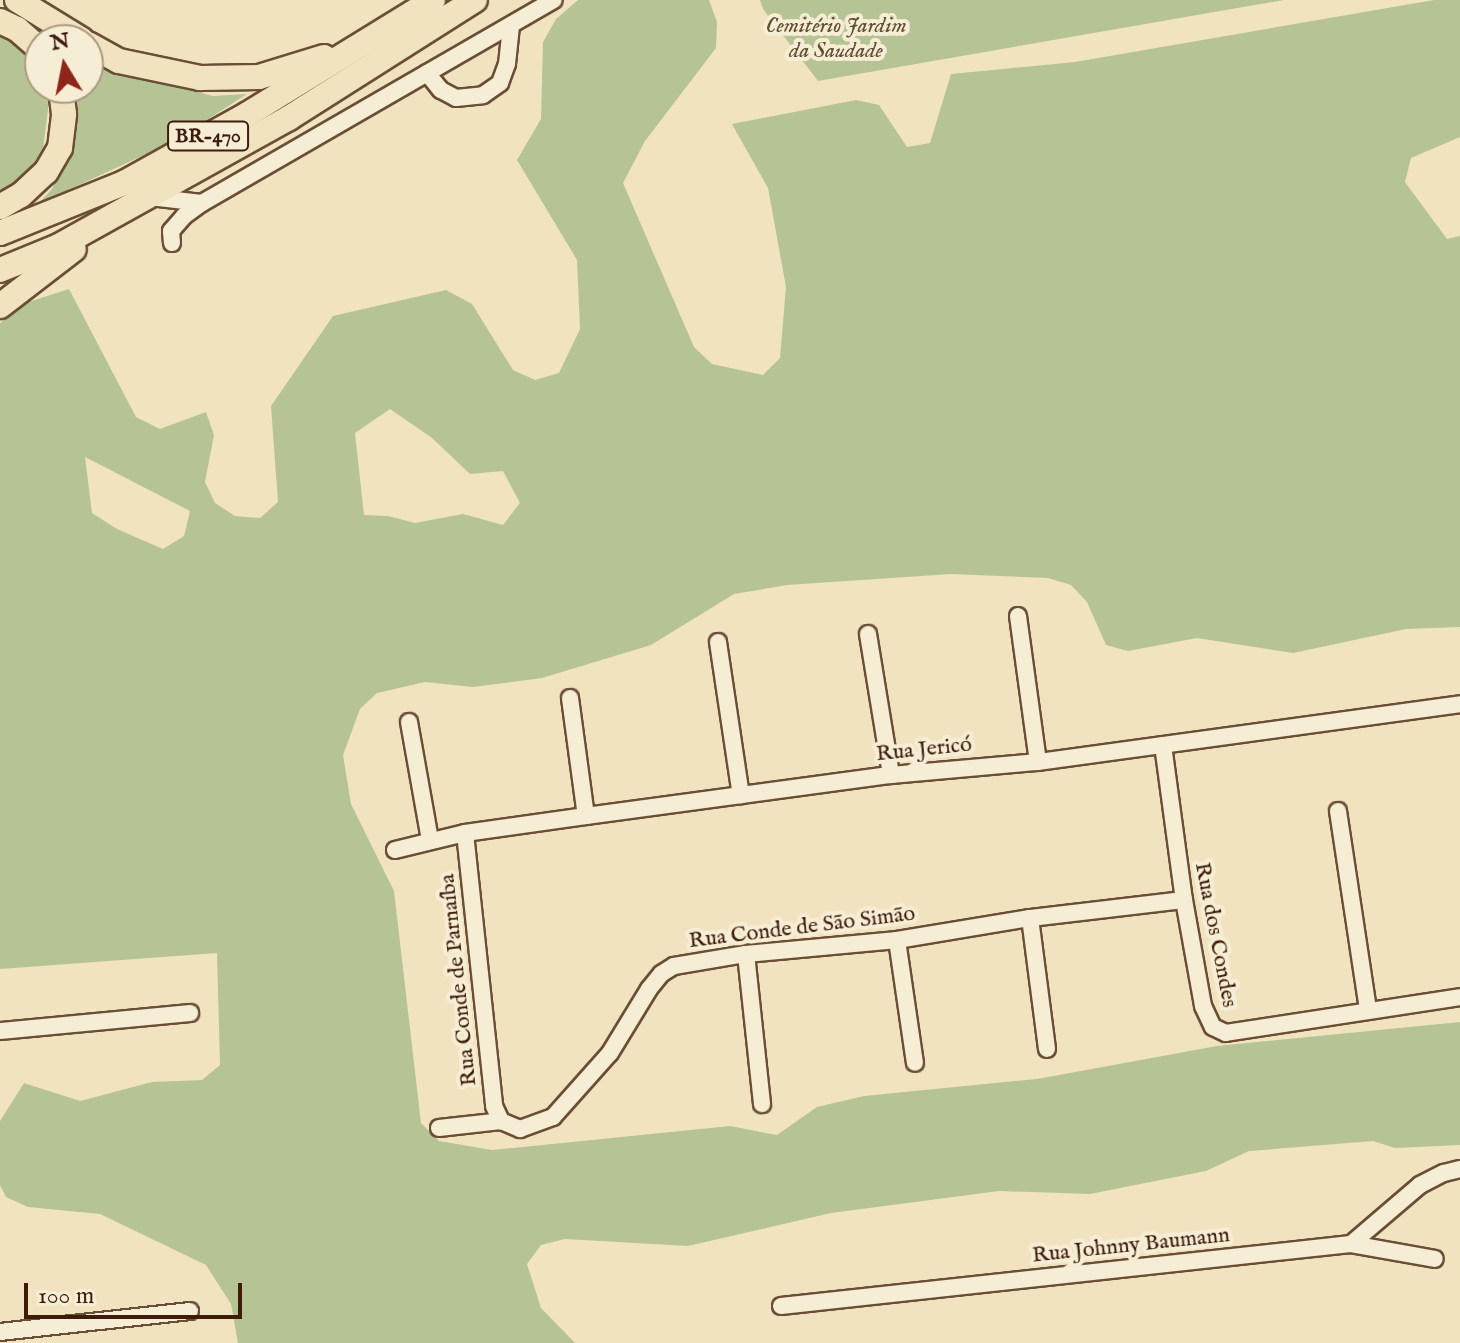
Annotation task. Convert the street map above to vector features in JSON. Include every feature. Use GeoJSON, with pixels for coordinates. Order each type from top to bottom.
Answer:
{"type":"FeatureCollection","features":[{"type":"Feature","properties":{"kind":"highway"},"geometry":{"type":"LineString","coordinates":[[17,0],[56,24]]}},
{"type":"Feature","properties":{"kind":"highway","name":"BR-470"},"geometry":{"type":"LineString","coordinates":[[0,233],[124,183],[248,114],[433,0]]}},
{"type":"Feature","properties":{"kind":"highway","name":"BR-470"},"geometry":{"type":"LineString","coordinates":[[0,270],[59,246],[289,118],[475,0]]}},
{"type":"Feature","properties":{"kind":"highway"},"geometry":{"type":"LineString","coordinates":[[104,53],[119,61],[154,71],[200,78],[259,77],[321,59],[405,18]]}},
{"type":"Feature","properties":{"kind":"highway"},"geometry":{"type":"LineString","coordinates":[[0,21],[24,35]]}},
{"type":"Feature","properties":{"kind":"highway"},"geometry":{"type":"LineString","coordinates":[[0,207],[21,195],[46,172],[60,148],[63,104]]}},
{"type":"Feature","properties":{"kind":"highway"},"geometry":{"type":"LineString","coordinates":[[0,306],[121,212]]}},
{"type":"Feature","properties":{"kind":"street"},"geometry":{"type":"LineString","coordinates":[[172,243],[171,231],[184,216],[202,203],[554,0]]}},
{"type":"Feature","properties":{"kind":"street"},"geometry":{"type":"LineString","coordinates":[[427,73],[441,90],[456,98],[483,95],[500,83],[507,64],[511,25]]}},
{"type":"Feature","properties":{"kind":"street"},"geometry":{"type":"LineString","coordinates":[[149,197],[202,203]]}},
{"type":"Feature","properties":{"kind":"street"},"geometry":{"type":"LineString","coordinates":[[1018,616],[1038,762]]}},
{"type":"Feature","properties":{"kind":"street"},"geometry":{"type":"LineString","coordinates":[[868,634],[891,775]]}},
{"type":"Feature","properties":{"kind":"street"},"geometry":{"type":"LineString","coordinates":[[718,642],[741,795]]}},
{"type":"Feature","properties":{"kind":"street"},"geometry":{"type":"LineString","coordinates":[[570,698],[586,816]]}},
{"type":"Feature","properties":{"kind":"street","name":"Rua Jericó"},"geometry":{"type":"LineString","coordinates":[[395,850],[465,833],[586,816],[891,775],[1038,762],[1460,704]]}},
{"type":"Feature","properties":{"kind":"street"},"geometry":{"type":"LineString","coordinates":[[409,722],[430,840]]}},
{"type":"Feature","properties":{"kind":"street","name":"Rua dos Condes"},"geometry":{"type":"LineString","coordinates":[[1163,745],[1184,900],[1203,1006],[1213,1027],[1226,1033],[1460,997]]}},
{"type":"Feature","properties":{"kind":"street"},"geometry":{"type":"LineString","coordinates":[[1338,811],[1368,1010]]}},
{"type":"Feature","properties":{"kind":"street","name":"Rua Conde de Parnaíba"},"geometry":{"type":"LineString","coordinates":[[465,833],[494,1106],[501,1121]]}},
{"type":"Feature","properties":{"kind":"street","name":"Rua Conde de São Simão"},"geometry":{"type":"LineString","coordinates":[[439,1128],[501,1121],[520,1129],[553,1117],[610,1053],[635,1009],[661,974],[674,966],[746,954],[897,940],[1030,918],[1184,900]]}},
{"type":"Feature","properties":{"kind":"street"},"geometry":{"type":"LineString","coordinates":[[1030,918],[1047,1049]]}},
{"type":"Feature","properties":{"kind":"street"},"geometry":{"type":"LineString","coordinates":[[897,940],[915,1063]]}},
{"type":"Feature","properties":{"kind":"street"},"geometry":{"type":"LineString","coordinates":[[746,954],[762,1104]]}},
{"type":"Feature","properties":{"kind":"street"},"geometry":{"type":"LineString","coordinates":[[0,1031],[190,1013]]}},
{"type":"Feature","properties":{"kind":"street"},"geometry":{"type":"LineString","coordinates":[[1351,1244],[1420,1185],[1460,1169]]}},
{"type":"Feature","properties":{"kind":"street","name":"Rua Johnny Baumann"},"geometry":{"type":"LineString","coordinates":[[781,1306],[1351,1244],[1435,1259]]}},
{"type":"Feature","properties":{"kind":"street"},"geometry":{"type":"LineString","coordinates":[[0,1332],[190,1311]]}},
{"type":"Feature","properties":{"kind":"green space"},"geometry":{"type":"Polygon","coordinates":[[[578,0],[709,0],[717,22],[716,48],[645,141],[623,183],[694,347],[712,364],[763,375],[780,358],[786,287],[768,188],[732,124],[856,100],[879,105],[907,147],[930,143],[951,74],[1075,62],[1434,0],[1460,0],[1460,137],[1411,158],[1405,182],[1447,239],[1460,236],[1460,627],[1406,629],[1293,653],[1197,638],[1128,651],[1106,645],[1087,602],[1071,585],[1048,578],[951,574],[787,585],[734,594],[651,645],[542,678],[473,687],[425,682],[377,693],[360,709],[343,755],[351,804],[394,891],[421,1123],[439,1141],[492,1150],[730,1126],[777,1135],[817,1107],[864,1096],[1037,1079],[1217,1046],[1460,1022],[1460,1145],[1395,1148],[1373,1141],[1249,1151],[1206,1171],[1090,1194],[999,1191],[831,1213],[688,1246],[565,1239],[541,1245],[527,1264],[541,1308],[575,1343],[238,1343],[231,1304],[206,1265],[100,1214],[28,1207],[6,1197],[0,1185],[0,1121],[24,1083],[80,1101],[152,1082],[202,1080],[220,1065],[217,953],[0,969],[0,323],[22,304],[69,289],[136,417],[160,429],[206,412],[214,435],[205,482],[215,503],[235,516],[260,518],[278,502],[271,406],[333,316],[446,290],[472,304],[513,370],[535,380],[559,373],[580,329],[577,260],[517,160],[541,119],[543,42],[556,19],[578,0]],[[390,409],[355,433],[364,515],[388,516],[415,523],[463,514],[503,525],[520,503],[503,471],[470,474],[432,438],[390,409]],[[85,457],[92,513],[117,529],[163,549],[184,536],[190,511],[85,457]]]}},
{"type":"Feature","properties":{"kind":"green space","name":"Cemitério Jardim da Saudade"},"geometry":{"type":"Polygon","coordinates":[[[760,0],[1284,0],[818,81],[763,9],[760,0]]]}},
{"type":"Feature","properties":{"kind":"green space"},"geometry":{"type":"Polygon","coordinates":[[[0,35],[24,46],[24,104],[49,104],[43,149],[25,180],[0,197],[0,35]]]}},
{"type":"Feature","properties":{"kind":"green space"},"geometry":{"type":"Polygon","coordinates":[[[104,62],[127,74],[213,96],[247,94],[174,141],[38,204],[52,189],[70,146],[69,104],[104,104],[104,62]]]}}]}
